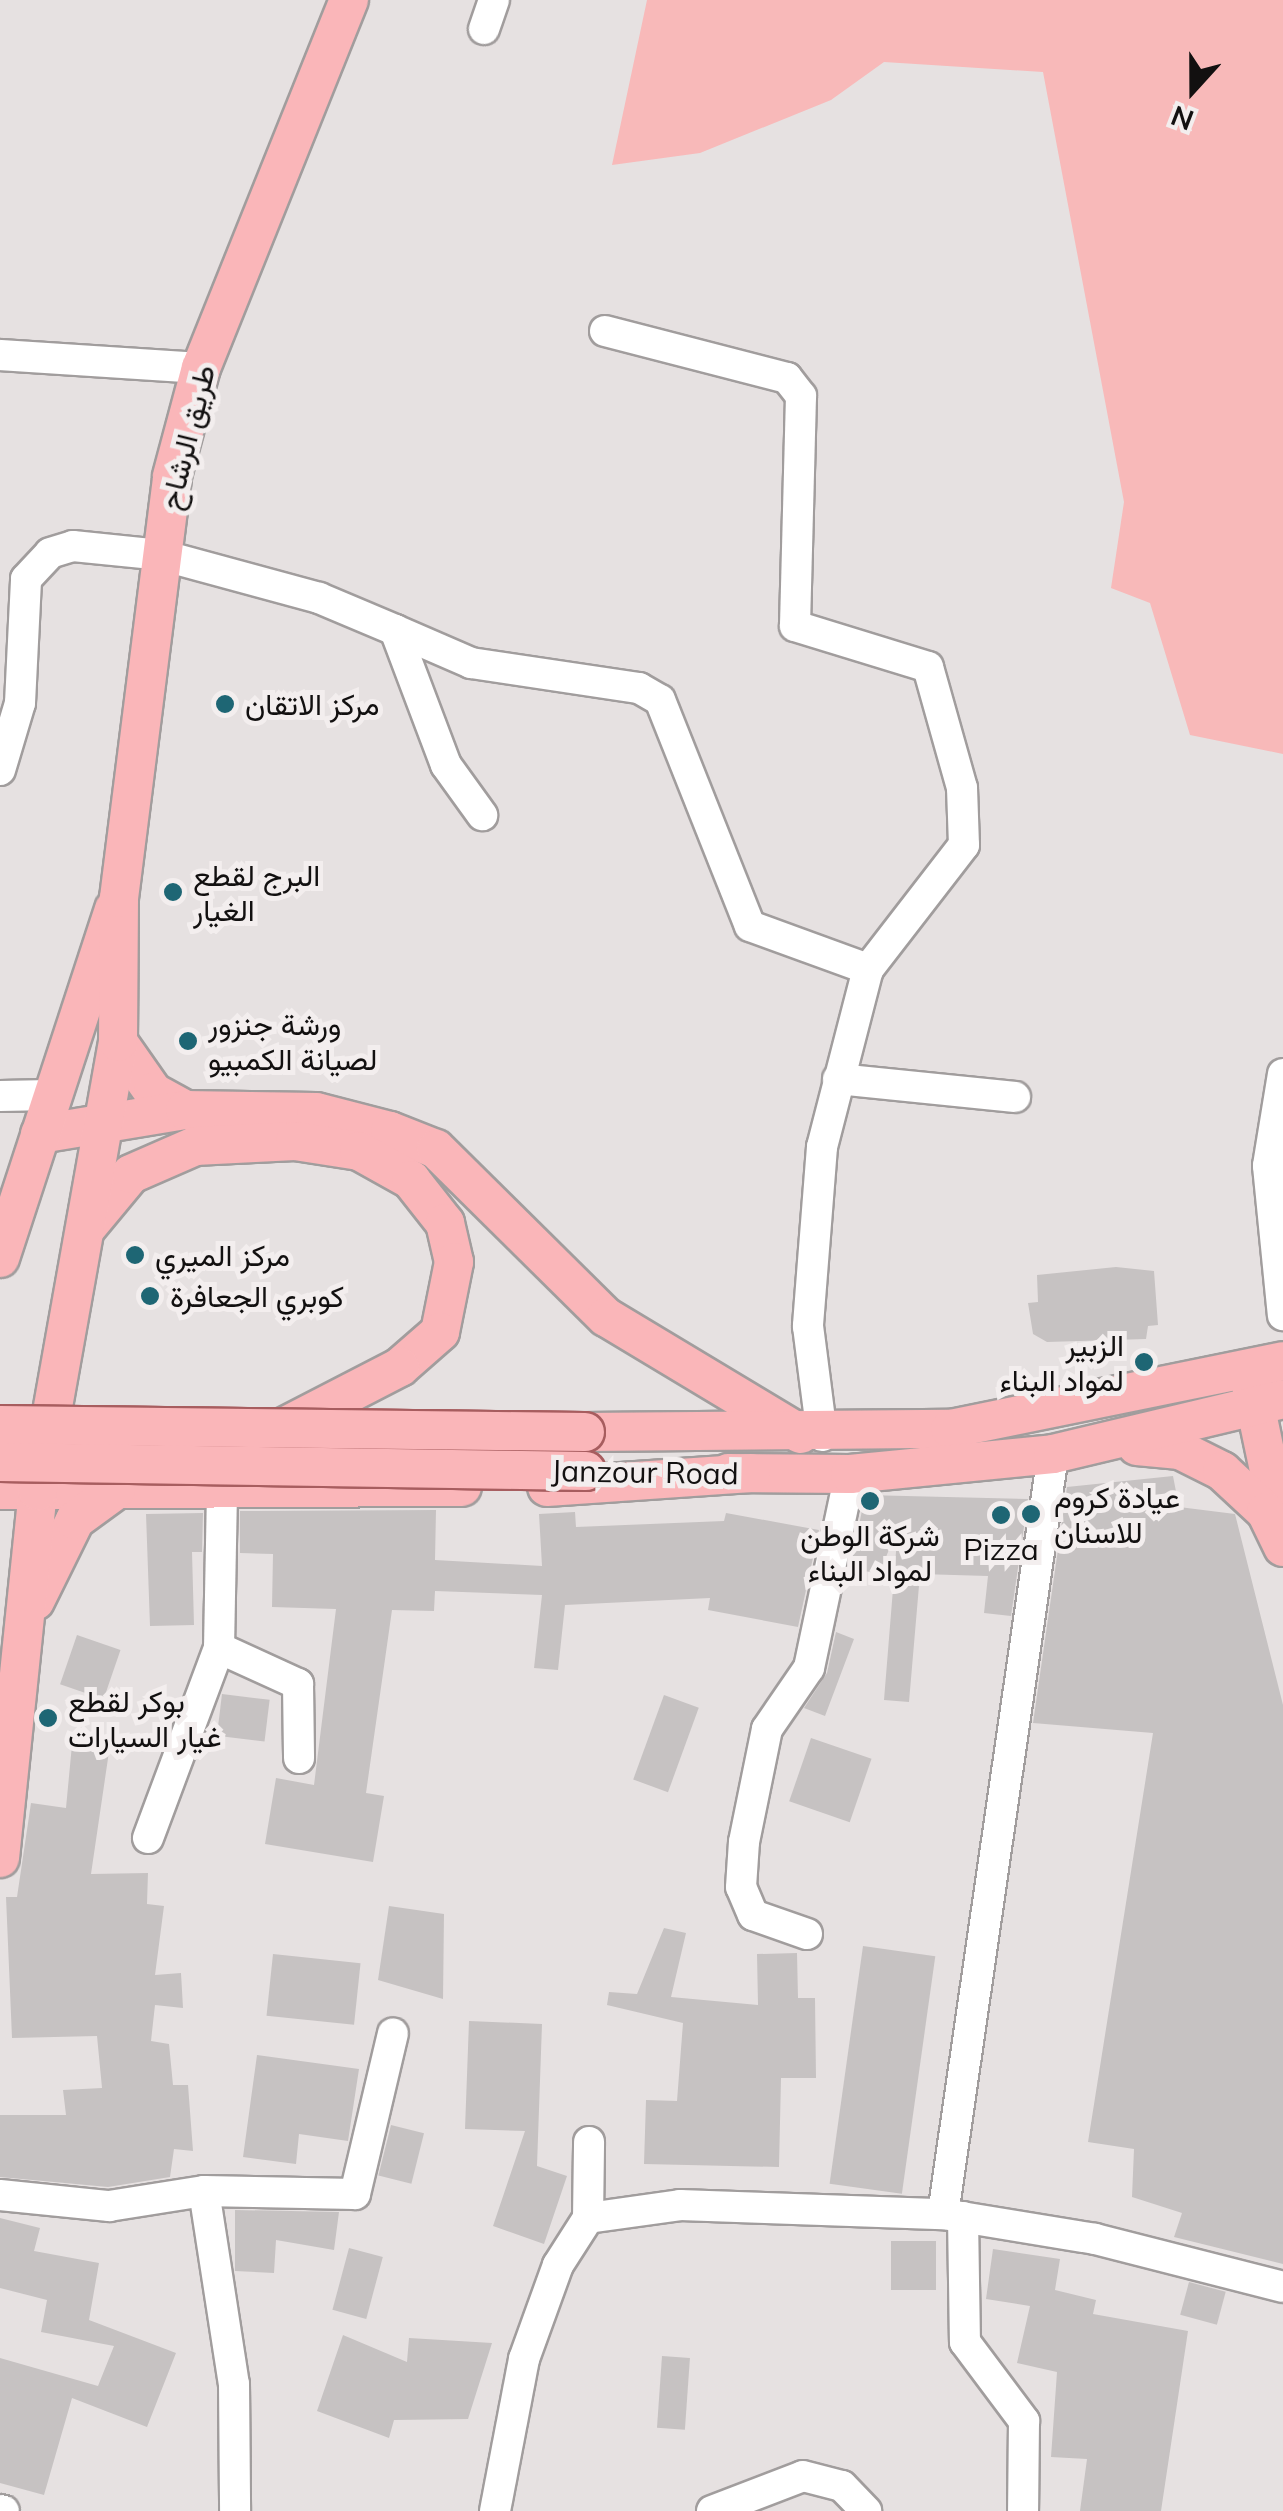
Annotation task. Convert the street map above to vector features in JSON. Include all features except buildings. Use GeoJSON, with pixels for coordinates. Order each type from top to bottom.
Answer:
{"type":"FeatureCollection","features":[{"type":"Feature","properties":{"kind":"main road","name":"طريق الرشاح"},"geometry":{"type":"LineString","coordinates":[[119,898],[160,555],[201,368],[349,0]]}},
{"type":"Feature","properties":{"kind":"main road"},"geometry":{"type":"LineString","coordinates":[[0,1858],[38,1491],[118,1042],[119,898]]}},
{"type":"Feature","properties":{"kind":"main road"},"geometry":{"type":"LineString","coordinates":[[0,1258],[6,1215],[40,1134],[119,898]]}},
{"type":"Feature","properties":{"kind":"main road"},"geometry":{"type":"LineString","coordinates":[[118,1042],[153,1092],[186,1110]]}},
{"type":"Feature","properties":{"kind":"main road"},"geometry":{"type":"LineString","coordinates":[[40,1134],[186,1110],[316,1112],[436,1150],[606,1317],[812,1435]]}},
{"type":"Feature","properties":{"kind":"main road"},"geometry":{"type":"LineString","coordinates":[[84,1232],[132,1174],[195,1146],[295,1142],[360,1151],[411,1180],[445,1224],[454,1262],[440,1332],[400,1368],[284,1427]]}},
{"type":"Feature","properties":{"kind":"main road"},"geometry":{"type":"LineString","coordinates":[[1267,1385],[1283,1534]]}},
{"type":"Feature","properties":{"kind":"main road","name":"Janzour Road"},"geometry":{"type":"LineString","coordinates":[[0,1425],[812,1435],[950,1429],[1267,1385]]}},
{"type":"Feature","properties":{"kind":"main road","name":"Janzour Road"},"geometry":{"type":"LineString","coordinates":[[0,1462],[850,1474],[1053,1454],[1114,1443],[1267,1385]]}},
{"type":"Feature","properties":{"kind":"main road"},"geometry":{"type":"LineString","coordinates":[[1114,1443],[1180,1450],[1222,1470],[1266,1512],[1283,1547]]}},
{"type":"Feature","properties":{"kind":"main road"},"geometry":{"type":"LineString","coordinates":[[0,1490],[602,1487],[751,1473]]}},
{"type":"Feature","properties":{"kind":"main road"},"geometry":{"type":"LineString","coordinates":[[22,1631],[75,1520],[116,1490]]}},
{"type":"Feature","properties":{"kind":"street"},"geometry":{"type":"LineString","coordinates":[[604,331],[788,378],[801,396],[794,626],[934,674],[969,828],[868,969],[838,1079],[809,1241],[812,1435]]}},
{"type":"Feature","properties":{"kind":"street"},"geometry":{"type":"LineString","coordinates":[[0,355],[201,368]]}},
{"type":"Feature","properties":{"kind":"street"},"geometry":{"type":"LineString","coordinates":[[0,770],[20,703],[20,608],[34,566],[73,546],[160,555],[319,598],[471,663],[639,688],[660,700],[750,926],[868,969]]}},
{"type":"Feature","properties":{"kind":"street"},"geometry":{"type":"LineString","coordinates":[[395,630],[446,765],[482,815]]}},
{"type":"Feature","properties":{"kind":"street"},"geometry":{"type":"LineString","coordinates":[[1283,1074],[1268,1186],[1283,1316]]}},
{"type":"Feature","properties":{"kind":"street"},"geometry":{"type":"LineString","coordinates":[[838,1079],[1015,1097]]}},
{"type":"Feature","properties":{"kind":"street"},"geometry":{"type":"LineString","coordinates":[[0,1096],[50,1095]]}},
{"type":"Feature","properties":{"kind":"street"},"geometry":{"type":"LineString","coordinates":[[1023,2511],[1024,2420],[965,2342],[953,2215],[1053,1454]]}},
{"type":"Feature","properties":{"kind":"street"},"geometry":{"type":"LineString","coordinates":[[807,1934],[754,1916],[741,1887],[744,1842],[767,1729],[809,1668],[850,1474]]}},
{"type":"Feature","properties":{"kind":"street"},"geometry":{"type":"LineString","coordinates":[[148,1838],[219,1648],[222,1487]]}},
{"type":"Feature","properties":{"kind":"street"},"geometry":{"type":"LineString","coordinates":[[219,1648],[298,1684],[298,1758]]}},
{"type":"Feature","properties":{"kind":"street"},"geometry":{"type":"LineString","coordinates":[[0,2194],[109,2206],[204,2192],[355,2194],[393,2033]]}},
{"type":"Feature","properties":{"kind":"street"},"geometry":{"type":"LineString","coordinates":[[496,2511],[524,2359],[558,2264],[588,2218],[589,2142]]}},
{"type":"Feature","properties":{"kind":"street"},"geometry":{"type":"LineString","coordinates":[[204,2192],[234,2384],[235,2511]]}},
{"type":"Feature","properties":{"kind":"street"},"geometry":{"type":"LineString","coordinates":[[588,2218],[680,2205],[953,2215],[1283,2287]]}},
{"type":"Feature","properties":{"kind":"street"},"geometry":{"type":"LineString","coordinates":[[712,2511],[803,2476],[842,2486],[866,2511]]}},
{"type":"Feature","properties":{"kind":"shaded area"},"geometry":{"type":"Polygon","coordinates":[[[647,0],[1283,0],[1283,754],[1190,735],[1150,603],[1111,588],[1124,502],[1043,72],[884,62],[831,100],[700,153],[612,165],[647,0]]]}},
{"type":"Feature","properties":{"kind":"place","name":"مركز الاتقان"},"geometry":{"type":"Point","coordinates":[225,704]}},
{"type":"Feature","properties":{"kind":"place","name":"البرج لقطع الغيار"},"geometry":{"type":"Point","coordinates":[173,892]}},
{"type":"Feature","properties":{"kind":"place","name":"ورشة جنزور لصيانة الكمبيو"},"geometry":{"type":"Point","coordinates":[188,1041]}},
{"type":"Feature","properties":{"kind":"place","name":"مركز الميري"},"geometry":{"type":"Point","coordinates":[135,1255]}},
{"type":"Feature","properties":{"kind":"place","name":"كوبري الجعافرة"},"geometry":{"type":"Point","coordinates":[150,1296]}},
{"type":"Feature","properties":{"kind":"place","name":"الزبير لمواد البناء"},"geometry":{"type":"Point","coordinates":[1144,1362]}},
{"type":"Feature","properties":{"kind":"place","name":"شركة الوطن لمواد البناء"},"geometry":{"type":"Point","coordinates":[870,1501]}},
{"type":"Feature","properties":{"kind":"place","name":"عيادة كروم للاسنان"},"geometry":{"type":"Point","coordinates":[1031,1514]}},
{"type":"Feature","properties":{"kind":"place","name":"Pizza"},"geometry":{"type":"Point","coordinates":[1001,1515]}},
{"type":"Feature","properties":{"kind":"place","name":"بوكر لقطع غيار السيارات"},"geometry":{"type":"Point","coordinates":[48,1718]}}]}
